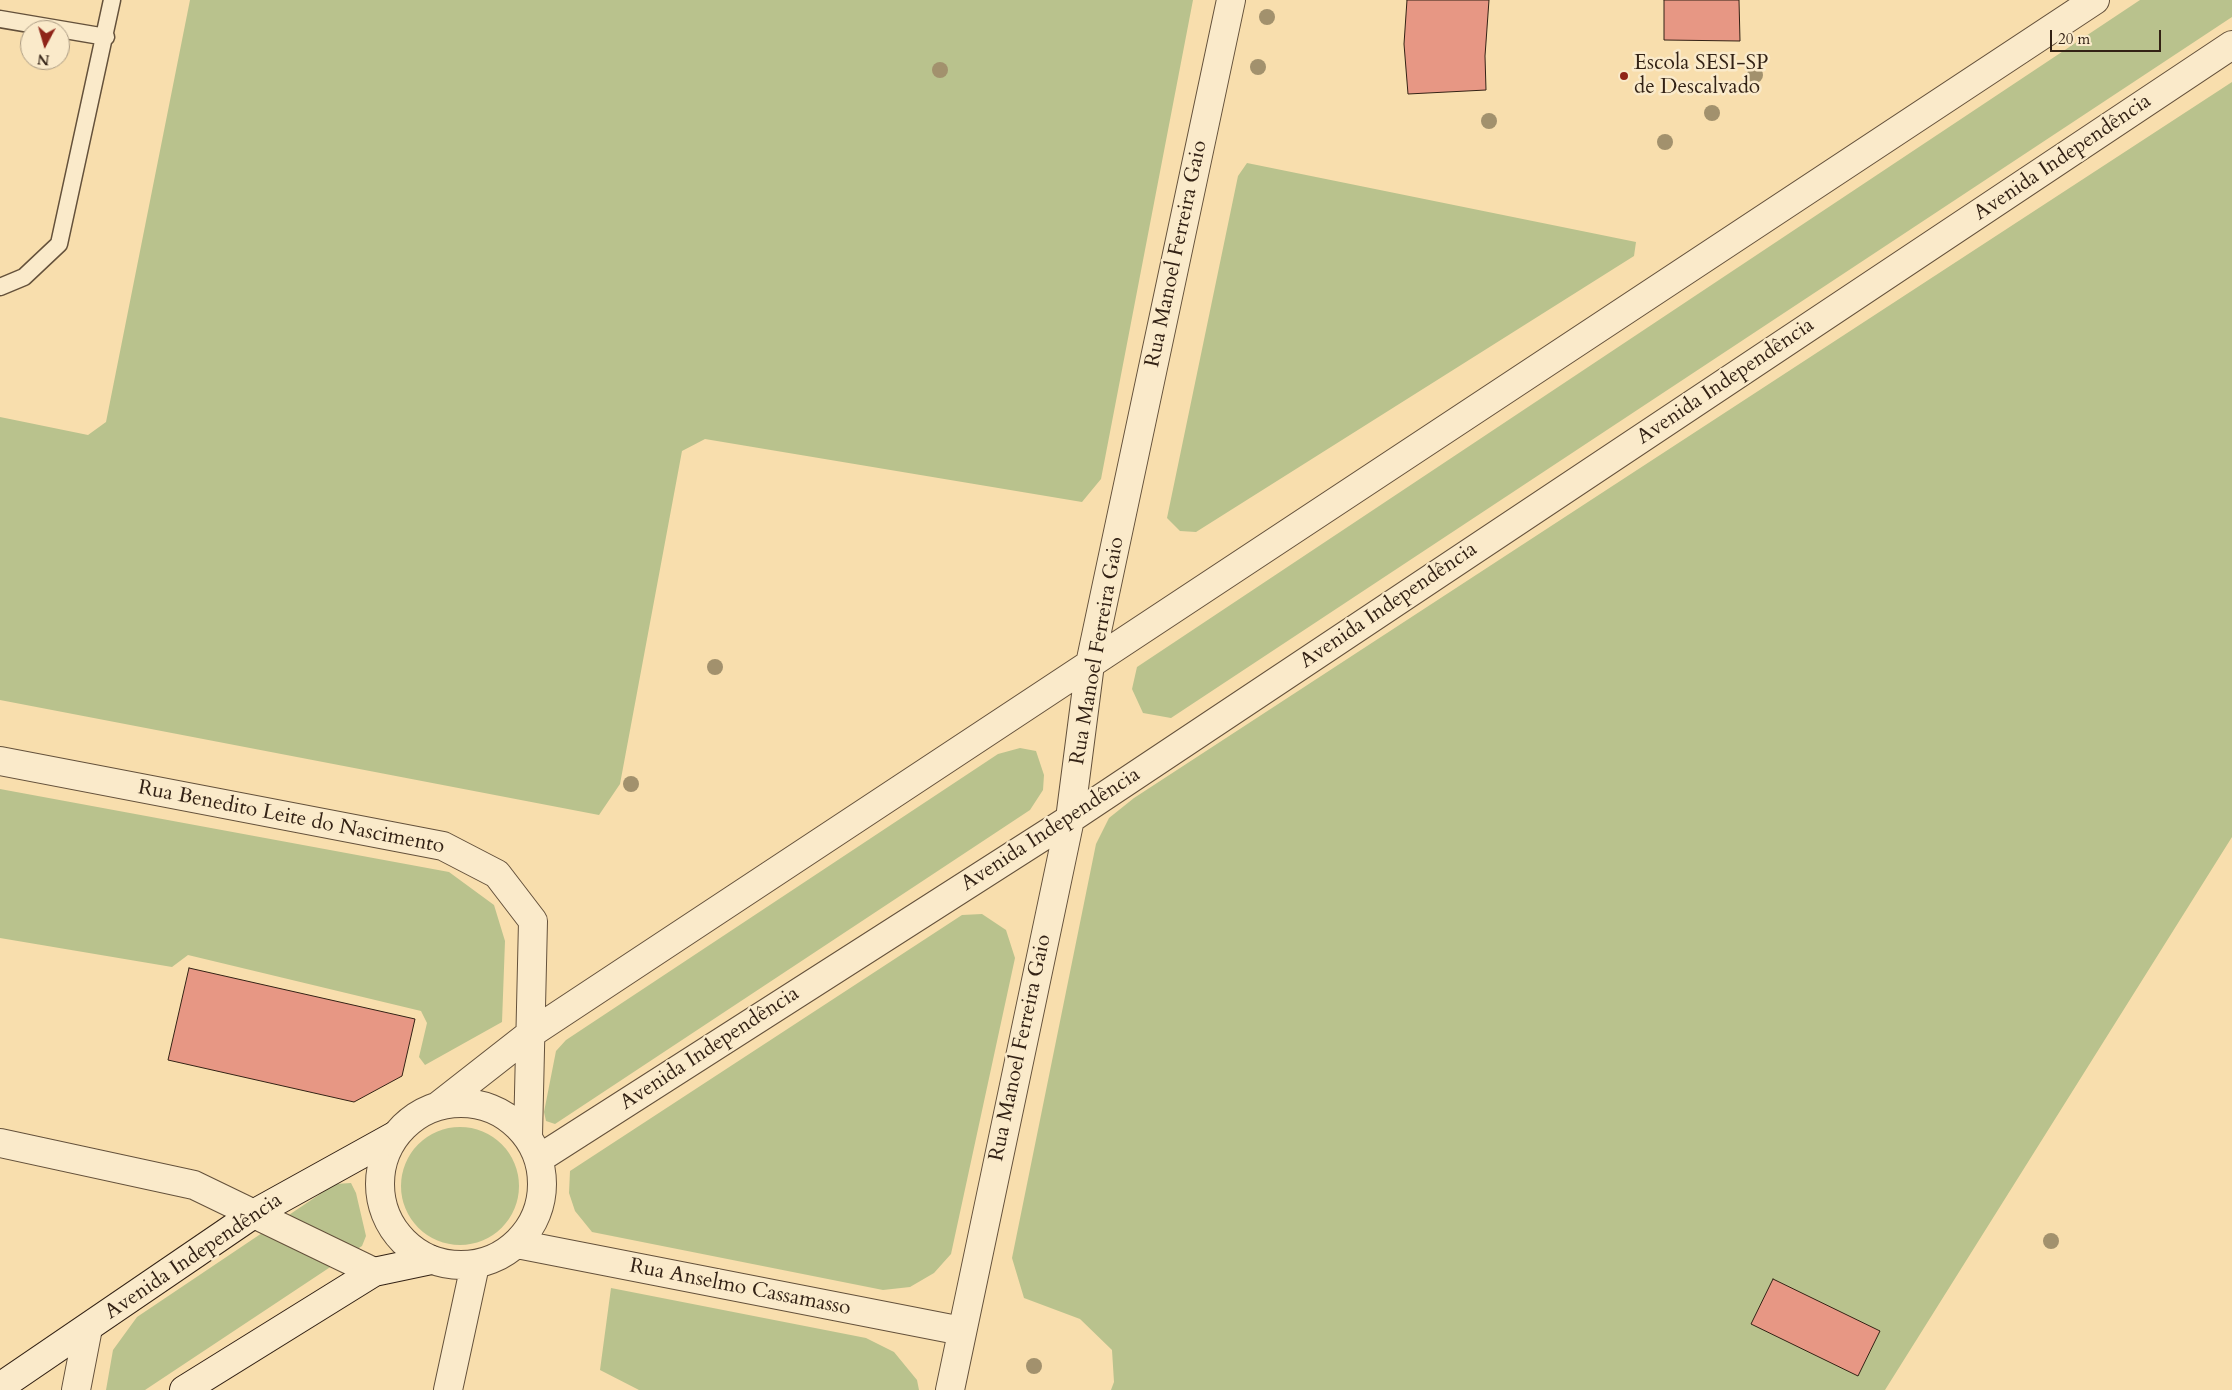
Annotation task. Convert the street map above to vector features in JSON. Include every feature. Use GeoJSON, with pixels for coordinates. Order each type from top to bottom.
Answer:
{"type":"FeatureCollection","features":[{"type":"Feature","properties":{"kind":"street","name":"Rua Manoel Ferreira Gaio"},"geometry":{"type":"LineString","coordinates":[[950,1390],[1070,819],[1090,664],[1231,0]]}},
{"type":"Feature","properties":{"kind":"street"},"geometry":{"type":"LineString","coordinates":[[438,1106],[463,1103],[488,1106],[510,1118],[534,1147],[544,1181],[541,1205],[532,1226],[517,1244],[497,1258],[475,1265],[452,1266],[431,1260],[410,1248],[393,1230],[383,1207],[379,1183],[383,1159],[394,1136],[414,1117],[438,1106],[530,1034],[2094,0]]}},
{"type":"Feature","properties":{"kind":"street","name":"Avenida Independência"},"geometry":{"type":"LineString","coordinates":[[534,1147],[1070,819],[2232,46]]}},
{"type":"Feature","properties":{"kind":"street","name":"Rua Benedito Leite do Nascimento"},"geometry":{"type":"LineString","coordinates":[[0,761],[443,846],[497,874],[533,921],[530,1034],[534,1147]]}},
{"type":"Feature","properties":{"kind":"street","name":"Avenida Independência"},"geometry":{"type":"LineString","coordinates":[[0,1387],[254,1213],[394,1136]]}},
{"type":"Feature","properties":{"kind":"street"},"geometry":{"type":"LineString","coordinates":[[0,1143],[194,1185],[374,1272]]}},
{"type":"Feature","properties":{"kind":"street","name":"Rua Anselmo Cassamasso"},"geometry":{"type":"LineString","coordinates":[[517,1244],[962,1331]]}},
{"type":"Feature","properties":{"kind":"street"},"geometry":{"type":"LineString","coordinates":[[184,1390],[374,1272],[431,1260]]}},
{"type":"Feature","properties":{"kind":"street"},"geometry":{"type":"LineString","coordinates":[[448,1390],[475,1265]]}},
{"type":"Feature","properties":{"kind":"street"},"geometry":{"type":"LineString","coordinates":[[76,1390],[88,1328]]}},
{"type":"Feature","properties":{"kind":"lane"},"geometry":{"type":"LineString","coordinates":[[0,287],[24,277],[59,244],[106,37],[112,0]]}},
{"type":"Feature","properties":{"kind":"lane"},"geometry":{"type":"LineString","coordinates":[[0,20],[106,37]]}},
{"type":"Feature","properties":{"kind":"green space"},"geometry":{"type":"Polygon","coordinates":[[[190,0],[1193,0],[1101,479],[1082,502],[705,439],[682,451],[620,784],[599,815],[0,700],[0,417],[88,435],[106,422],[190,0]]]}},
{"type":"Feature","properties":{"kind":"green space"},"geometry":{"type":"Polygon","coordinates":[[[2140,0],[2232,0],[2232,17],[1171,718],[1143,713],[1132,689],[1137,667],[2140,0]]]}},
{"type":"Feature","properties":{"kind":"green space"},"geometry":{"type":"Polygon","coordinates":[[[2232,82],[2232,837],[1885,1390],[1111,1390],[1114,1382],[1112,1350],[1080,1319],[1024,1298],[1012,1258],[1096,844],[1109,818],[1134,798],[2232,82]]]}},
{"type":"Feature","properties":{"kind":"green space"},"geometry":{"type":"Polygon","coordinates":[[[1247,163],[1636,242],[1634,256],[1196,532],[1180,531],[1167,518],[1238,176],[1247,163]]]}},
{"type":"Feature","properties":{"kind":"green space"},"geometry":{"type":"Polygon","coordinates":[[[1020,748],[1036,751],[1044,775],[1043,790],[1030,810],[555,1124],[546,1121],[544,1112],[556,1051],[566,1040],[998,754],[1020,748]]]}},
{"type":"Feature","properties":{"kind":"green space"},"geometry":{"type":"Polygon","coordinates":[[[0,789],[449,872],[494,905],[505,941],[502,1022],[425,1065],[419,1057],[427,1023],[421,1011],[188,955],[172,967],[0,938],[0,789]]]}},
{"type":"Feature","properties":{"kind":"green space"},"geometry":{"type":"Polygon","coordinates":[[[982,914],[1006,930],[1015,958],[951,1254],[934,1273],[910,1287],[883,1290],[592,1232],[575,1211],[569,1193],[570,1171],[962,915],[982,914]]]}},
{"type":"Feature","properties":{"kind":"green space"},"geometry":{"type":"Polygon","coordinates":[[[460,1127],[483,1131],[502,1144],[515,1163],[519,1186],[515,1209],[502,1228],[483,1241],[460,1245],[437,1241],[418,1228],[405,1209],[401,1186],[405,1163],[418,1144],[437,1131],[460,1127]]]}},
{"type":"Feature","properties":{"kind":"green space"},"geometry":{"type":"Polygon","coordinates":[[[351,1183],[356,1193],[366,1236],[362,1246],[145,1390],[106,1390],[113,1350],[137,1317],[335,1184],[351,1183]]]}},
{"type":"Feature","properties":{"kind":"green space"},"geometry":{"type":"Polygon","coordinates":[[[611,1288],[866,1338],[894,1352],[917,1380],[919,1390],[639,1390],[600,1370],[611,1288]]]}},
{"type":"Feature","properties":{"kind":"building"},"geometry":{"type":"Polygon","coordinates":[[[1407,0],[1489,0],[1485,56],[1486,90],[1408,94],[1404,44],[1407,0]]]}},
{"type":"Feature","properties":{"kind":"building"},"geometry":{"type":"Polygon","coordinates":[[[1664,0],[1739,0],[1740,41],[1664,40],[1664,0]]]}},
{"type":"Feature","properties":{"kind":"building"},"geometry":{"type":"Polygon","coordinates":[[[189,968],[415,1019],[402,1076],[354,1102],[168,1060],[189,968]]]}},
{"type":"Feature","properties":{"kind":"building"},"geometry":{"type":"Polygon","coordinates":[[[1773,1279],[1880,1331],[1858,1376],[1751,1324],[1773,1279]]]}},
{"type":"Feature","properties":{"kind":"place","name":"Escola SESI-SP de Descalvado"},"geometry":{"type":"Point","coordinates":[1624,76]}}]}
